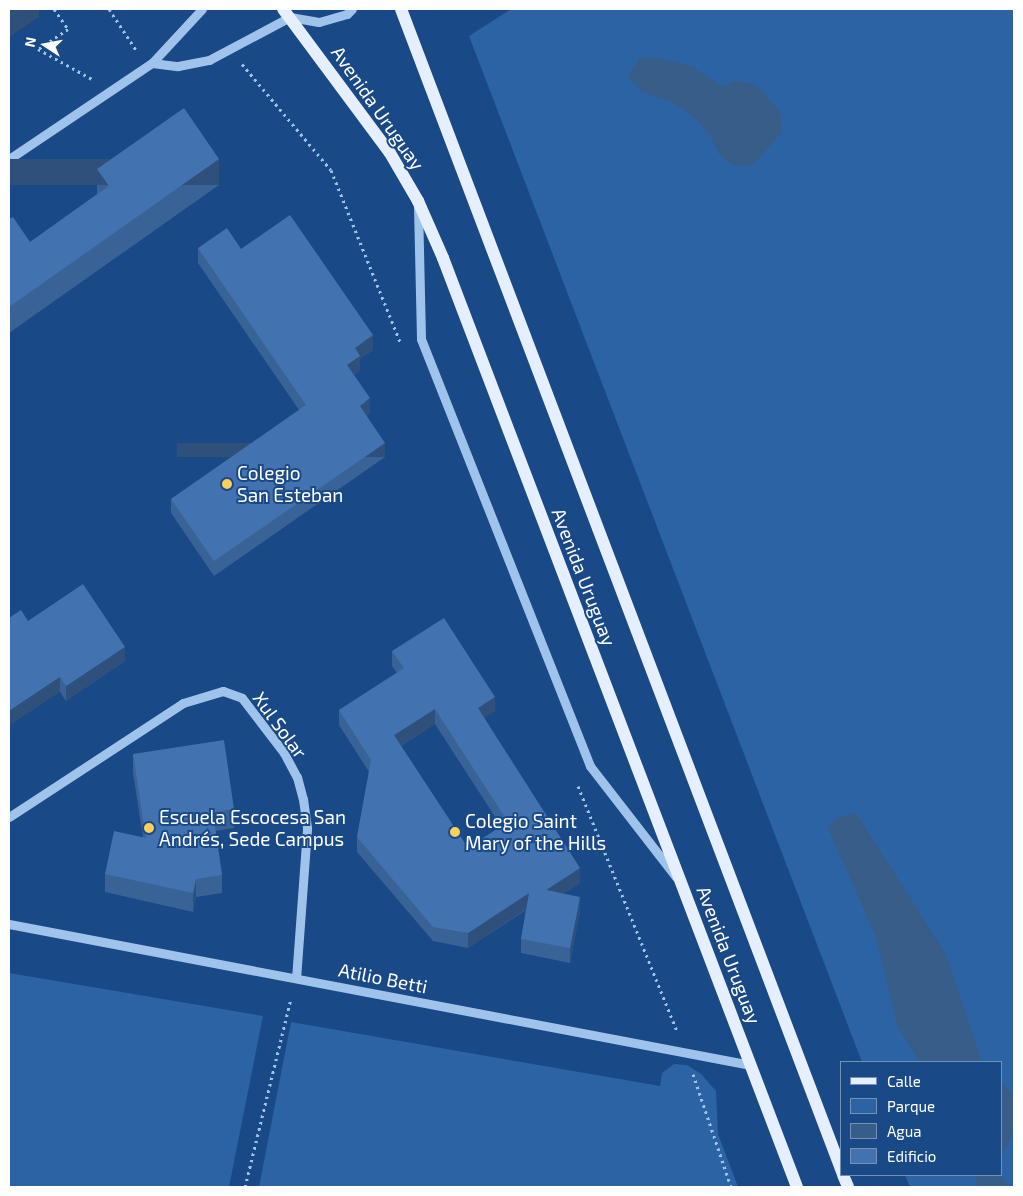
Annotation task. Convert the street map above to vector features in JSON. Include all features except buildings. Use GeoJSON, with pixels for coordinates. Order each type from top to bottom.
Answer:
{"type":"FeatureCollection","features":[{"type":"Feature","properties":{"kind":"main road","name":"Avenida Uruguay"},"geometry":{"type":"LineString","coordinates":[[401,9],[840,1168]]}},
{"type":"Feature","properties":{"kind":"main road","name":"Avenida Uruguay"},"geometry":{"type":"LineString","coordinates":[[286,13],[390,153],[418,201],[443,258],[797,1187]]}},
{"type":"Feature","properties":{"kind":"street"},"geometry":{"type":"LineString","coordinates":[[9,159],[149,65],[202,9]]}},
{"type":"Feature","properties":{"kind":"street"},"geometry":{"type":"LineString","coordinates":[[149,65],[178,66],[209,60],[286,13],[319,22],[347,14],[352,9]]}},
{"type":"Feature","properties":{"kind":"street"},"geometry":{"type":"LineString","coordinates":[[418,201],[421,339],[590,766],[680,883]]}},
{"type":"Feature","properties":{"kind":"street","name":"Xul Solar"},"geometry":{"type":"LineString","coordinates":[[9,817],[183,703],[223,691],[242,698],[284,753],[297,777],[303,799],[307,830],[296,978]]}},
{"type":"Feature","properties":{"kind":"street","name":"Atilio Betti"},"geometry":{"type":"LineString","coordinates":[[9,924],[751,1065]]}},
{"type":"Feature","properties":{"kind":"path"},"geometry":{"type":"LineString","coordinates":[[54,9],[68,29],[38,49],[111,90]]}},
{"type":"Feature","properties":{"kind":"path"},"geometry":{"type":"LineString","coordinates":[[109,9],[149,65]]}},
{"type":"Feature","properties":{"kind":"path"},"geometry":{"type":"LineString","coordinates":[[231,48],[331,170],[401,345]]}},
{"type":"Feature","properties":{"kind":"path"},"geometry":{"type":"LineString","coordinates":[[575,777],[685,1052],[731,1187]]}},
{"type":"Feature","properties":{"kind":"path"},"geometry":{"type":"LineString","coordinates":[[245,1187],[296,978]]}},
{"type":"Feature","properties":{"kind":"green space"},"geometry":{"type":"Polygon","coordinates":[[[511,9],[1014,9],[1014,1187],[910,1187],[905,1176],[1003,1176],[1003,1061],[862,1061],[469,36],[511,9]]]}},
{"type":"Feature","properties":{"kind":"green space"},"geometry":{"type":"Polygon","coordinates":[[[9,973],[263,1016],[229,1187],[9,1187],[9,973]]]}},
{"type":"Feature","properties":{"kind":"green space"},"geometry":{"type":"Polygon","coordinates":[[[291,1022],[660,1086],[662,1073],[674,1064],[687,1065],[701,1074],[716,1091],[718,1134],[738,1187],[259,1187],[291,1022]]]}},
{"type":"Feature","properties":{"kind":"water"},"geometry":{"type":"Polygon","coordinates":[[[640,58],[658,58],[691,66],[723,87],[734,81],[756,84],[780,111],[782,132],[752,166],[733,165],[719,155],[711,136],[696,119],[672,102],[642,92],[628,76],[640,58]]]}},
{"type":"Feature","properties":{"kind":"water"},"geometry":{"type":"Polygon","coordinates":[[[856,813],[946,954],[982,1061],[918,1061],[897,1025],[876,937],[827,826],[837,818],[856,813]]]}},
{"type":"Feature","properties":{"kind":"water"},"geometry":{"type":"Polygon","coordinates":[[[1003,1083],[1014,1097],[1014,1129],[1003,1155],[1003,1083]]]}},
{"type":"Feature","properties":{"kind":"water"},"geometry":{"type":"Polygon","coordinates":[[[974,1176],[1002,1176],[1007,1187],[978,1187],[974,1176]]]}},
{"type":"Feature","properties":{"kind":"place","name":"Colegio San Esteban"},"geometry":{"type":"Point","coordinates":[227,484]}},
{"type":"Feature","properties":{"kind":"place","name":"Escuela Escocesa San Andrés, Sede Campus"},"geometry":{"type":"Point","coordinates":[149,828]}},
{"type":"Feature","properties":{"kind":"place","name":"Colegio Saint Mary of the Hills"},"geometry":{"type":"Point","coordinates":[455,832]}}]}
